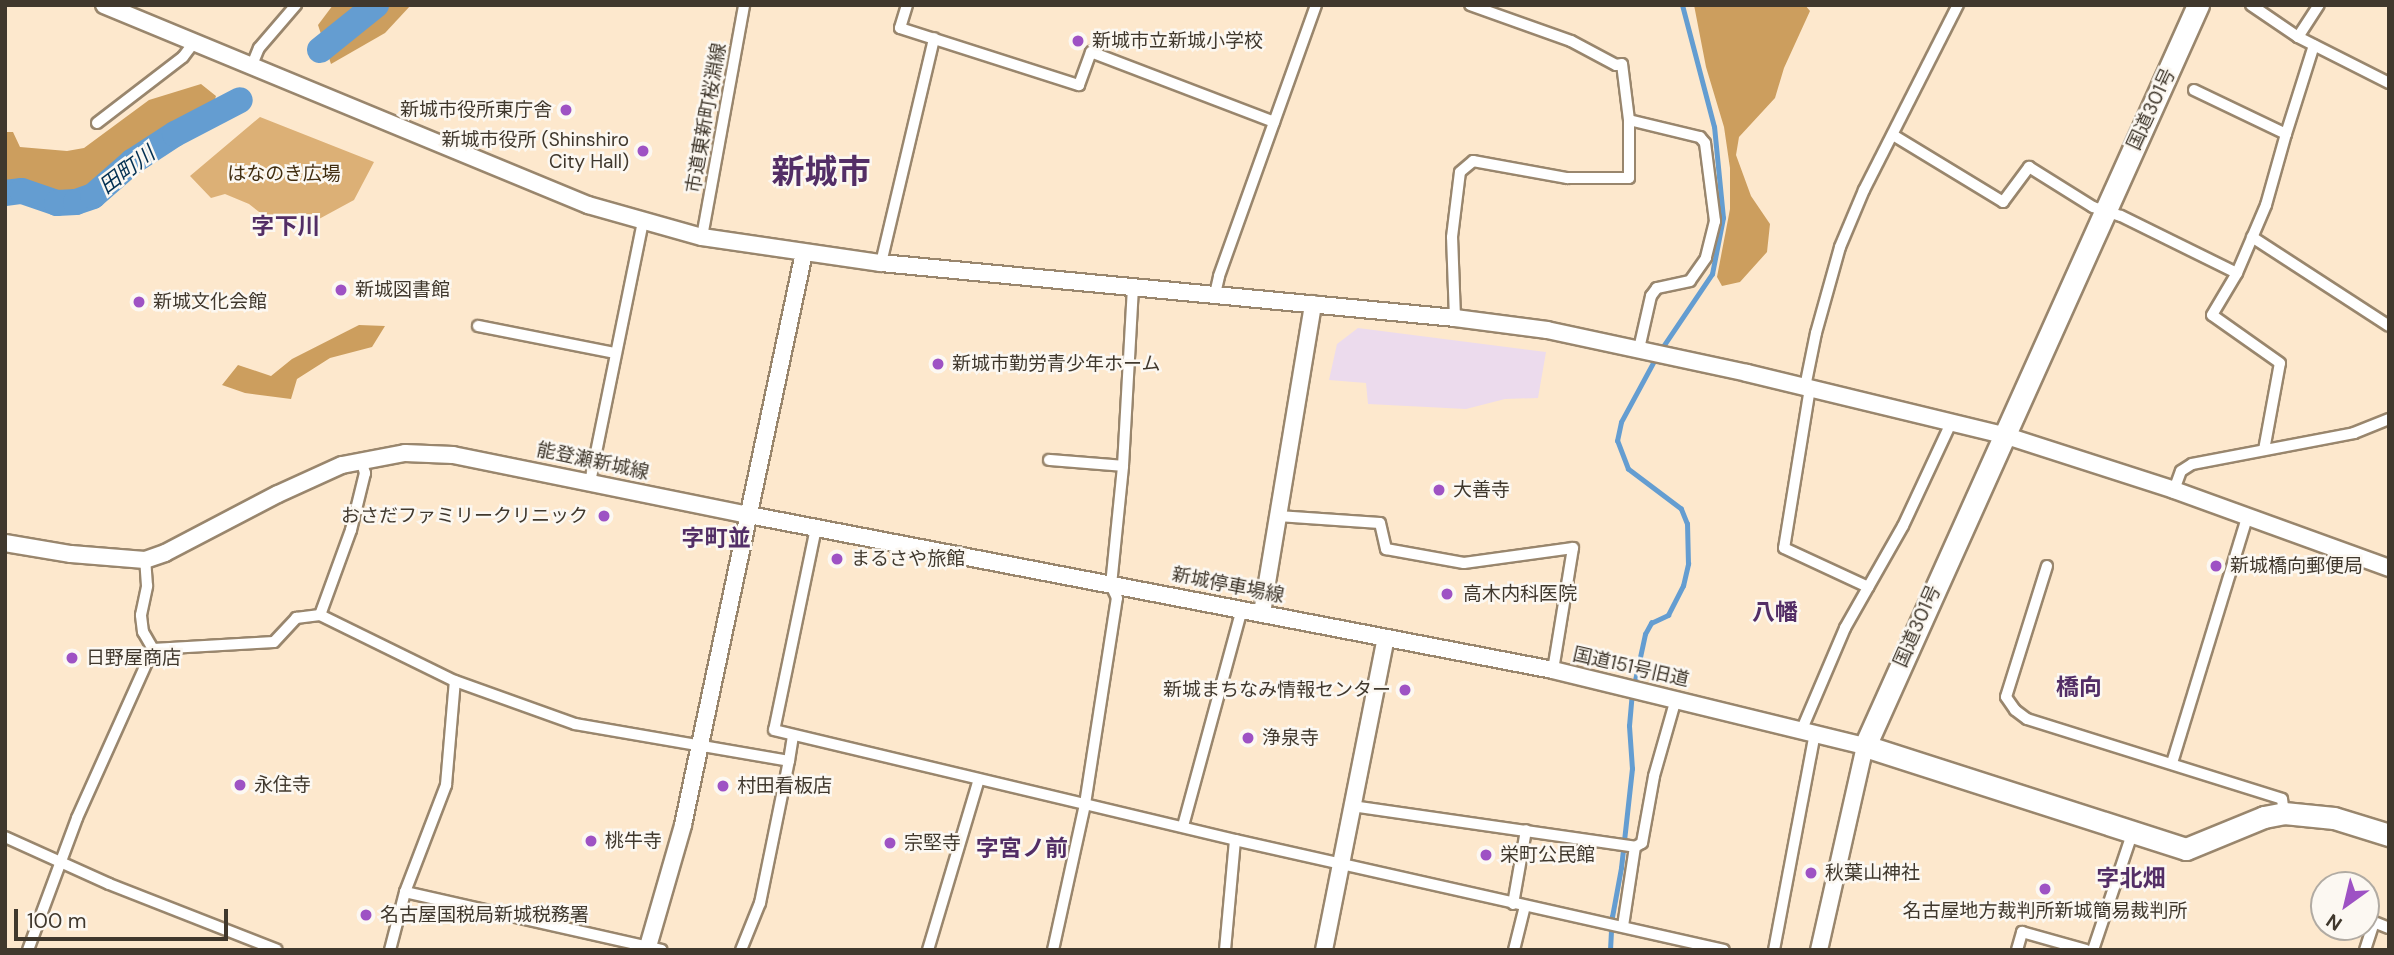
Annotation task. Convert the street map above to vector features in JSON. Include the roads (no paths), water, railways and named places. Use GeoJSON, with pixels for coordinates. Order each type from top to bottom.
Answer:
{"type":"FeatureCollection","features":[{"type":"Feature","properties":{"kind":"highway","name":"国道301号"},"geometry":{"type":"LineString","coordinates":[[1865,746],[2198,5]]}},
{"type":"Feature","properties":{"kind":"highway"},"geometry":{"type":"LineString","coordinates":[[1865,746],[2132,834],[2186,849],[2264,817],[2284,813],[2333,818],[2389,835]]}},
{"type":"Feature","properties":{"kind":"street"},"geometry":{"type":"LineString","coordinates":[[104,5],[588,205],[702,237],[881,263],[1455,318],[1547,330],[1669,355],[2004,435],[2174,490],[2389,568]]}},
{"type":"Feature","properties":{"kind":"street"},"geometry":{"type":"LineString","coordinates":[[251,65],[259,48],[296,5]]}},
{"type":"Feature","properties":{"kind":"street","name":"市道東新町桜淵線"},"geometry":{"type":"LineString","coordinates":[[702,237],[744,5]]}},
{"type":"Feature","properties":{"kind":"street"},"geometry":{"type":"LineString","coordinates":[[906,5],[900,28],[1079,85],[1091,52],[1274,122]]}},
{"type":"Feature","properties":{"kind":"street"},"geometry":{"type":"LineString","coordinates":[[1216,294],[1219,276],[1315,5]]}},
{"type":"Feature","properties":{"kind":"street"},"geometry":{"type":"LineString","coordinates":[[1455,318],[1452,237],[1460,172],[1473,161],[1567,178],[1629,178],[1629,120],[1622,64],[1616,65],[1571,41],[1470,5]]}},
{"type":"Feature","properties":{"kind":"street"},"geometry":{"type":"LineString","coordinates":[[1868,587],[1784,548],[1815,333],[1840,247],[1864,190],[1958,5]]}},
{"type":"Feature","properties":{"kind":"street"},"geometry":{"type":"LineString","coordinates":[[2250,5],[2298,37],[2389,82]]}},
{"type":"Feature","properties":{"kind":"street"},"geometry":{"type":"LineString","coordinates":[[2298,37],[2319,5]]}},
{"type":"Feature","properties":{"kind":"street"},"geometry":{"type":"LineString","coordinates":[[881,263],[933,38]]}},
{"type":"Feature","properties":{"kind":"street"},"geometry":{"type":"LineString","coordinates":[[97,123],[183,57],[195,41]]}},
{"type":"Feature","properties":{"kind":"street"},"geometry":{"type":"LineString","coordinates":[[2264,450],[2280,363],[2211,315],[2237,273],[2266,205],[2314,45]]}},
{"type":"Feature","properties":{"kind":"street"},"geometry":{"type":"LineString","coordinates":[[2194,90],[2286,134]]}},
{"type":"Feature","properties":{"kind":"street"},"geometry":{"type":"LineString","coordinates":[[1629,120],[1700,136],[1705,143],[1715,221],[1706,258],[1690,281],[1657,288],[1651,296],[1644,350]]}},
{"type":"Feature","properties":{"kind":"street"},"geometry":{"type":"LineString","coordinates":[[1893,135],[2003,202],[2029,167],[2093,207],[2105,210],[2237,273]]}},
{"type":"Feature","properties":{"kind":"street"},"geometry":{"type":"LineString","coordinates":[[590,482],[616,359],[614,353],[643,222]]}},
{"type":"Feature","properties":{"kind":"street"},"geometry":{"type":"LineString","coordinates":[[2252,237],[2389,326]]}},
{"type":"Feature","properties":{"kind":"street"},"geometry":{"type":"LineString","coordinates":[[405,892],[652,949],[701,748],[804,253]]}},
{"type":"Feature","properties":{"kind":"street"},"geometry":{"type":"LineString","coordinates":[[1052,950],[1085,804],[1117,598],[1111,584],[1123,466],[1133,287]]}},
{"type":"Feature","properties":{"kind":"street"},"geometry":{"type":"LineString","coordinates":[[1262,613],[1313,304]]}},
{"type":"Feature","properties":{"kind":"street"},"geometry":{"type":"LineString","coordinates":[[478,326],[614,353]]}},
{"type":"Feature","properties":{"kind":"street"},"geometry":{"type":"LineString","coordinates":[[2174,490],[2181,471],[2192,464],[2354,433],[2389,419]]}},
{"type":"Feature","properties":{"kind":"street"},"geometry":{"type":"LineString","coordinates":[[1774,950],[1808,731],[1845,628],[1903,526],[1952,421]]}},
{"type":"Feature","properties":{"kind":"street","name":"能登瀬新城線"},"geometry":{"type":"LineString","coordinates":[[5,543],[71,554],[145,560],[165,553],[319,474],[362,460],[405,453],[453,454],[749,515]]}},
{"type":"Feature","properties":{"kind":"street"},"geometry":{"type":"LineString","coordinates":[[320,614],[351,530],[365,473],[362,460]]}},
{"type":"Feature","properties":{"kind":"street"},"geometry":{"type":"LineString","coordinates":[[1049,460],[1123,466]]}},
{"type":"Feature","properties":{"kind":"street","name":"新城停車場線"},"geometry":{"type":"LineString","coordinates":[[749,515],[1386,638]]}},
{"type":"Feature","properties":{"kind":"street"},"geometry":{"type":"LineString","coordinates":[[1278,516],[1380,523],[1386,549],[1464,563],[1573,548],[1553,670]]}},
{"type":"Feature","properties":{"kind":"street"},"geometry":{"type":"LineString","coordinates":[[2172,762],[2247,517]]}},
{"type":"Feature","properties":{"kind":"street"},"geometry":{"type":"LineString","coordinates":[[816,528],[774,730],[793,737],[1235,840],[1724,950]]}},
{"type":"Feature","properties":{"kind":"street"},"geometry":{"type":"LineString","coordinates":[[145,560],[147,586],[141,615],[143,632],[153,649]]}},
{"type":"Feature","properties":{"kind":"street"},"geometry":{"type":"LineString","coordinates":[[2047,566],[2006,697],[2027,719],[2172,762],[2282,799],[2284,813]]}},
{"type":"Feature","properties":{"kind":"street"},"geometry":{"type":"LineString","coordinates":[[1183,826],[1242,609]]}},
{"type":"Feature","properties":{"kind":"street"},"geometry":{"type":"LineString","coordinates":[[153,649],[274,642],[296,618],[320,614],[455,681],[575,724],[701,748],[789,761]]}},
{"type":"Feature","properties":{"kind":"street"},"geometry":{"type":"LineString","coordinates":[[1324,950],[1386,638]]}},
{"type":"Feature","properties":{"kind":"street","name":"国道151号旧道"},"geometry":{"type":"LineString","coordinates":[[1386,638],[1553,670],[1865,746]]}},
{"type":"Feature","properties":{"kind":"street"},"geometry":{"type":"LineString","coordinates":[[28,950],[76,818],[153,649]]}},
{"type":"Feature","properties":{"kind":"street"},"geometry":{"type":"LineString","coordinates":[[390,950],[405,892],[446,785],[455,681]]}},
{"type":"Feature","properties":{"kind":"street"},"geometry":{"type":"LineString","coordinates":[[1352,806],[1628,846],[1642,844],[1654,776],[1676,699]]}},
{"type":"Feature","properties":{"kind":"street"},"geometry":{"type":"LineString","coordinates":[[741,950],[760,903],[793,737]]}},
{"type":"Feature","properties":{"kind":"street"},"geometry":{"type":"LineString","coordinates":[[1819,950],[1865,746]]}},
{"type":"Feature","properties":{"kind":"street"},"geometry":{"type":"LineString","coordinates":[[928,950],[979,779]]}},
{"type":"Feature","properties":{"kind":"street"},"geometry":{"type":"LineString","coordinates":[[1514,950],[1527,830]]}},
{"type":"Feature","properties":{"kind":"street"},"geometry":{"type":"LineString","coordinates":[[2093,950],[2132,834]]}},
{"type":"Feature","properties":{"kind":"street"},"geometry":{"type":"LineString","coordinates":[[5,837],[277,950]]}},
{"type":"Feature","properties":{"kind":"street"},"geometry":{"type":"LineString","coordinates":[[1225,950],[1235,840]]}},
{"type":"Feature","properties":{"kind":"street"},"geometry":{"type":"LineString","coordinates":[[1615,925],[1628,846]]}},
{"type":"Feature","properties":{"kind":"street"},"geometry":{"type":"LineString","coordinates":[[2365,950],[2374,922],[2389,928]]}},
{"type":"Feature","properties":{"kind":"street"},"geometry":{"type":"LineString","coordinates":[[2017,950],[2022,932],[2086,950]]}},
{"type":"Feature","properties":{"kind":"waterway","name":"田町川"},"geometry":{"type":"LineString","coordinates":[[320,50],[376,5]]}},
{"type":"Feature","properties":{"kind":"waterway"},"geometry":{"type":"LineString","coordinates":[[1660,351],[1712,274],[1723,218],[1714,127],[1682,5]]}},
{"type":"Feature","properties":{"kind":"waterway","name":"田町川"},"geometry":{"type":"LineString","coordinates":[[5,193],[22,191],[57,203],[76,202],[93,196],[132,162],[175,134],[240,100]]}},
{"type":"Feature","properties":{"kind":"waterway"},"geometry":{"type":"LineString","coordinates":[[1634,685],[1645,634],[1651,623],[1668,615],[1683,586],[1688,564],[1687,524],[1681,509],[1628,469],[1617,441],[1621,422],[1655,359]]}},
{"type":"Feature","properties":{"kind":"waterway"},"geometry":{"type":"LineString","coordinates":[[1610,950],[1632,769],[1629,726],[1632,694]]}},
{"type":"Feature","properties":{"kind":"place","name":"新城市立新城小学校"},"geometry":{"type":"Point","coordinates":[1078,41]}},
{"type":"Feature","properties":{"kind":"place","name":"新城市役所東庁舎"},"geometry":{"type":"Point","coordinates":[566,110]}},
{"type":"Feature","properties":{"kind":"place","name":"新城市役所 (Shinshiro City Hall)"},"geometry":{"type":"Point","coordinates":[643,151]}},
{"type":"Feature","properties":{"kind":"place","name":"新城図書館"},"geometry":{"type":"Point","coordinates":[341,290]}},
{"type":"Feature","properties":{"kind":"place","name":"新城文化会館"},"geometry":{"type":"Point","coordinates":[139,302]}},
{"type":"Feature","properties":{"kind":"place","name":"新城市勤労青少年ホーム"},"geometry":{"type":"Point","coordinates":[938,364]}},
{"type":"Feature","properties":{"kind":"place","name":"大善寺"},"geometry":{"type":"Point","coordinates":[1439,490]}},
{"type":"Feature","properties":{"kind":"place","name":"おさだファミリークリニック"},"geometry":{"type":"Point","coordinates":[604,516]}},
{"type":"Feature","properties":{"kind":"place","name":"まるさや旅館"},"geometry":{"type":"Point","coordinates":[837,559]}},
{"type":"Feature","properties":{"kind":"place","name":"新城橋向郵便局"},"geometry":{"type":"Point","coordinates":[2216,566]}},
{"type":"Feature","properties":{"kind":"place","name":"高木内科医院"},"geometry":{"type":"Point","coordinates":[1447,594]}},
{"type":"Feature","properties":{"kind":"place","name":"日野屋商店"},"geometry":{"type":"Point","coordinates":[72,658]}},
{"type":"Feature","properties":{"kind":"place","name":"新城まちなみ情報センター"},"geometry":{"type":"Point","coordinates":[1405,690]}},
{"type":"Feature","properties":{"kind":"place","name":"浄泉寺"},"geometry":{"type":"Point","coordinates":[1248,738]}},
{"type":"Feature","properties":{"kind":"place","name":"永住寺"},"geometry":{"type":"Point","coordinates":[240,785]}},
{"type":"Feature","properties":{"kind":"place","name":"村田看板店"},"geometry":{"type":"Point","coordinates":[723,786]}},
{"type":"Feature","properties":{"kind":"place","name":"桃牛寺"},"geometry":{"type":"Point","coordinates":[591,841]}},
{"type":"Feature","properties":{"kind":"place","name":"宗堅寺"},"geometry":{"type":"Point","coordinates":[890,843]}},
{"type":"Feature","properties":{"kind":"place","name":"栄町公民館"},"geometry":{"type":"Point","coordinates":[1486,855]}},
{"type":"Feature","properties":{"kind":"place","name":"秋葉山神社"},"geometry":{"type":"Point","coordinates":[1811,873]}},
{"type":"Feature","properties":{"kind":"place","name":"名古屋地方裁判所新城簡易裁判所"},"geometry":{"type":"Point","coordinates":[2045,889]}},
{"type":"Feature","properties":{"kind":"place","name":"名古屋国税局新城税務署"},"geometry":{"type":"Point","coordinates":[366,915]}},
{"type":"Feature","properties":{"kind":"district","name":"新城市"},"geometry":{"type":"Point","coordinates":[821,172]}},
{"type":"Feature","properties":{"kind":"district","name":"字下川"},"geometry":{"type":"Point","coordinates":[286,226]}},
{"type":"Feature","properties":{"kind":"district","name":"字町並"},"geometry":{"type":"Point","coordinates":[716,538]}},
{"type":"Feature","properties":{"kind":"district","name":"八幡"},"geometry":{"type":"Point","coordinates":[1775,612]}},
{"type":"Feature","properties":{"kind":"district","name":"橋向"},"geometry":{"type":"Point","coordinates":[2079,687]}},
{"type":"Feature","properties":{"kind":"district","name":"字宮ノ前"},"geometry":{"type":"Point","coordinates":[1022,848]}},
{"type":"Feature","properties":{"kind":"district","name":"字北畑"},"geometry":{"type":"Point","coordinates":[2131,878]}},
{"type":"Feature","properties":{"kind":"park label","name":"はなのき広場"},"geometry":{"type":"Point","coordinates":[284,174]}}]}
